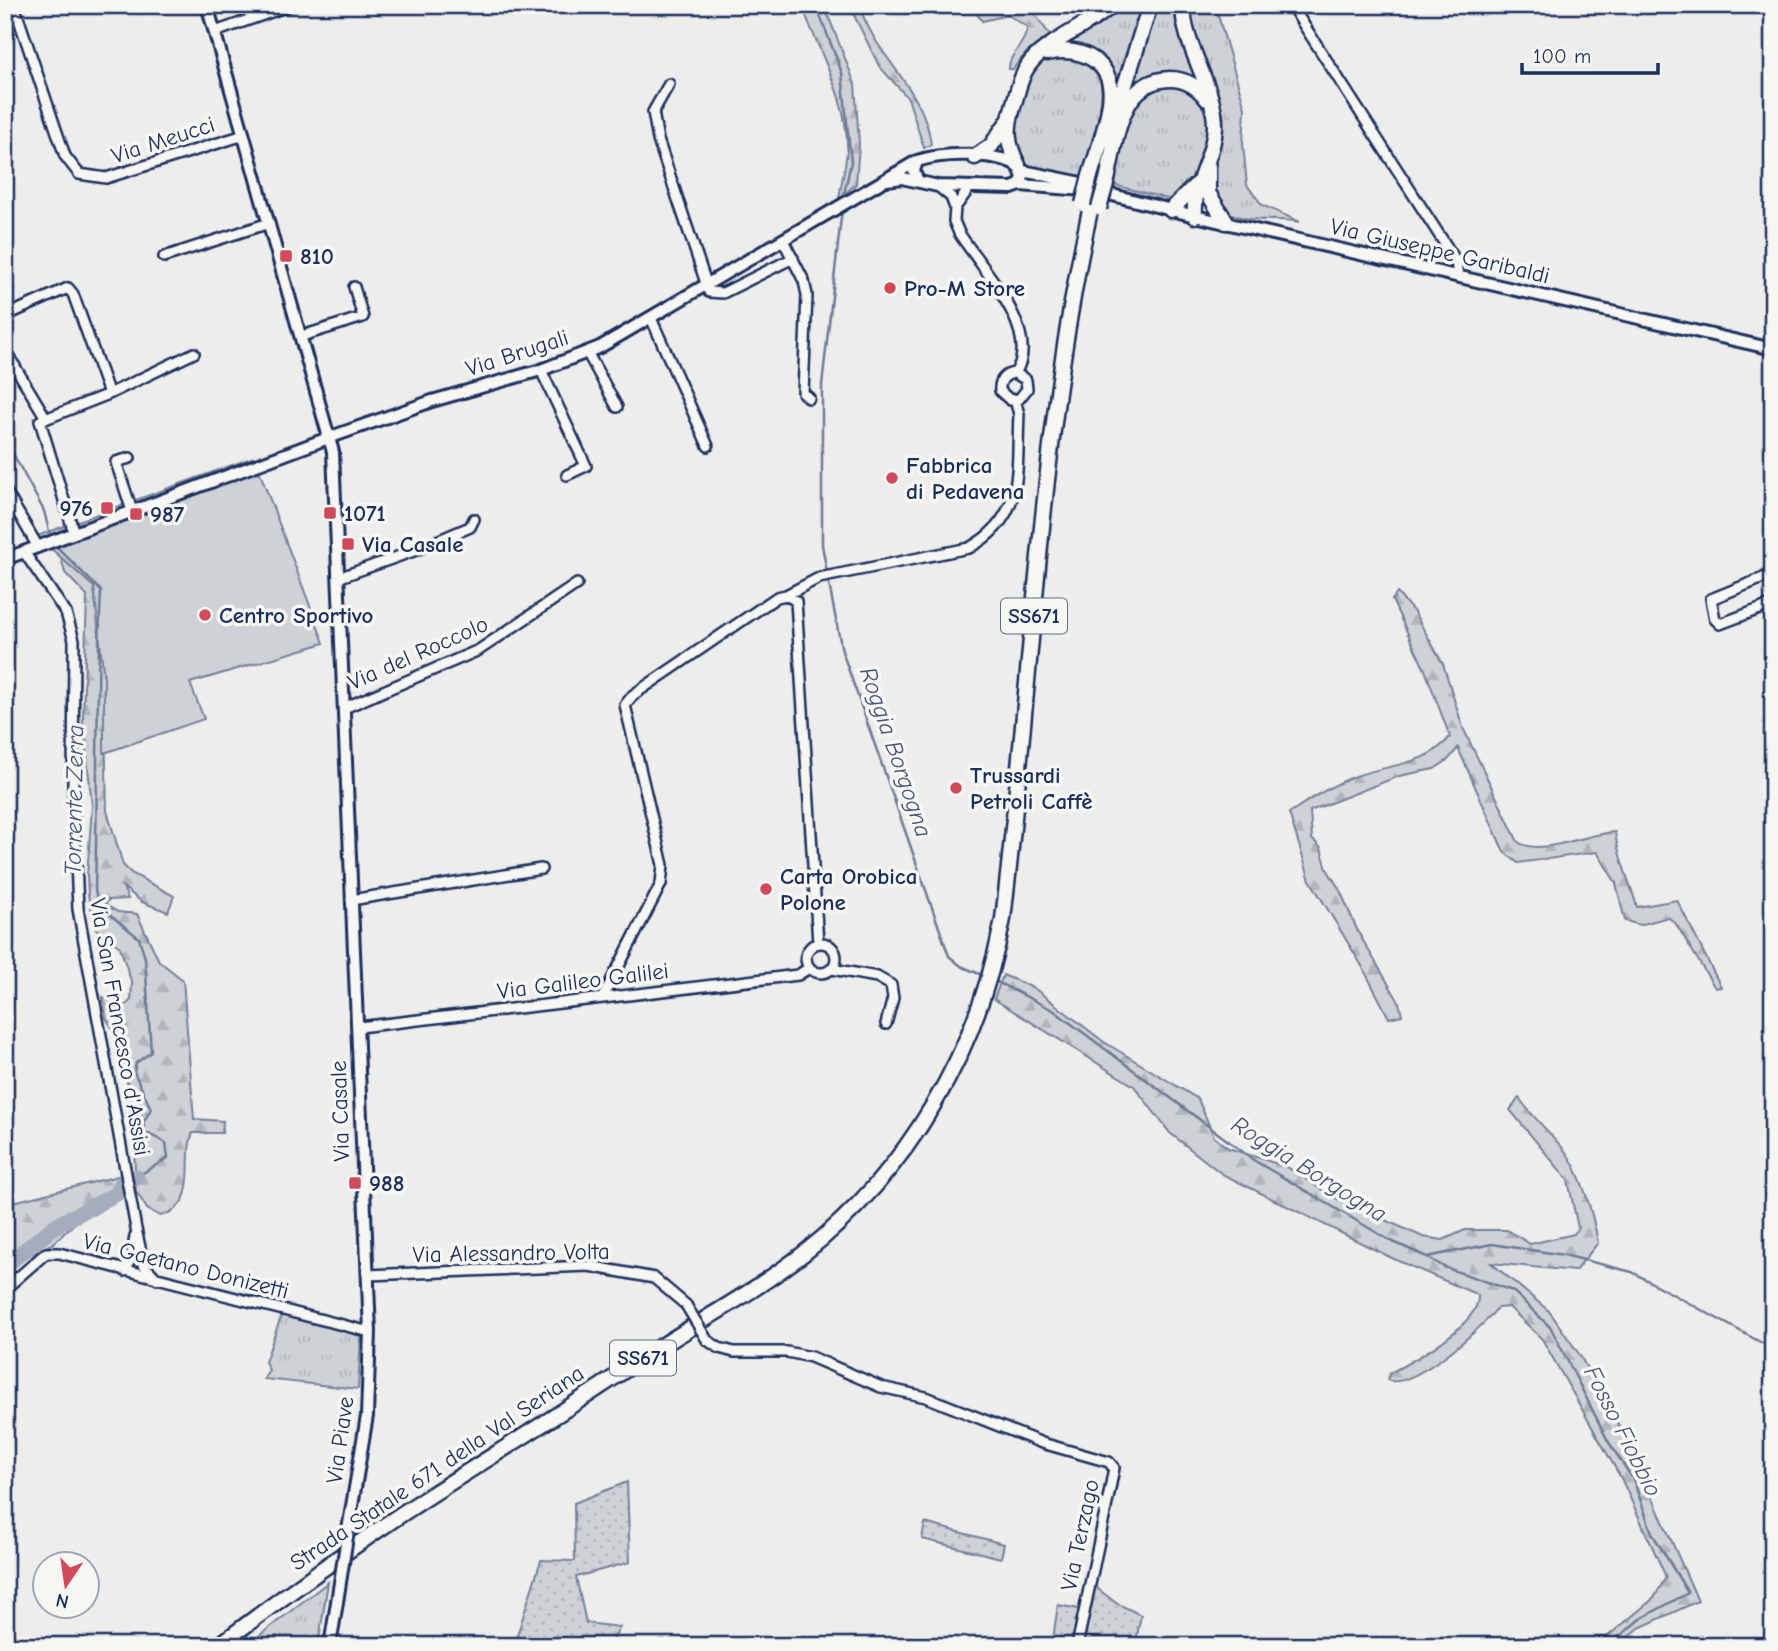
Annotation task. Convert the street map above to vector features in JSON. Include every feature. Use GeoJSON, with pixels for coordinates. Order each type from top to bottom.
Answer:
{"type":"FeatureCollection","features":[{"type":"Feature","properties":{"kind":"highway"},"geometry":{"type":"LineString","coordinates":[[1020,168],[1008,147],[1011,115],[1028,65],[1048,47],[1089,24],[1112,5]]}},
{"type":"Feature","properties":{"kind":"highway","name":"Strada Statale 671 della Val Seriana"},"geometry":{"type":"LineString","coordinates":[[218,1646],[414,1506],[775,1274],[827,1234],[872,1190],[919,1129],[955,1066],[985,994],[998,947],[1011,857],[1055,411],[1074,285],[1091,206],[1131,58],[1150,5]]}},
{"type":"Feature","properties":{"kind":"highway"},"geometry":{"type":"LineString","coordinates":[[1183,5],[1189,41],[1212,106],[1215,127],[1209,154],[1198,182],[1194,201],[1195,216]]}},
{"type":"Feature","properties":{"kind":"highway"},"geometry":{"type":"LineString","coordinates":[[1039,55],[1067,49],[1082,52],[1104,71],[1111,101],[1098,182]]}},
{"type":"Feature","properties":{"kind":"highway"},"geometry":{"type":"LineString","coordinates":[[1098,182],[1127,106],[1141,87],[1157,80],[1174,79],[1196,88],[1212,106]]}},
{"type":"Feature","properties":{"kind":"highway"},"geometry":{"type":"LineString","coordinates":[[975,157],[991,146],[1011,115]]}},
{"type":"Feature","properties":{"kind":"highway"},"geometry":{"type":"LineString","coordinates":[[1195,216],[1208,193],[1209,154]]}},
{"type":"Feature","properties":{"kind":"highway"},"geometry":{"type":"LineString","coordinates":[[1171,210],[1184,200],[1198,182]]}},
{"type":"Feature","properties":{"kind":"highway"},"geometry":{"type":"LineString","coordinates":[[1208,193],[1226,222]]}},
{"type":"Feature","properties":{"kind":"street","name":"Via Meucci"},"geometry":{"type":"LineString","coordinates":[[13,5],[65,156],[79,174],[106,178],[244,135]]}},
{"type":"Feature","properties":{"kind":"street","name":"Via Casale"},"geometry":{"type":"LineString","coordinates":[[207,5],[331,437],[359,1027],[369,1365]]}},
{"type":"Feature","properties":{"kind":"street"},"geometry":{"type":"LineString","coordinates":[[215,32],[290,5]]}},
{"type":"Feature","properties":{"kind":"street"},"geometry":{"type":"LineString","coordinates":[[1291,5],[1456,261],[1458,277]]}},
{"type":"Feature","properties":{"kind":"street"},"geometry":{"type":"LineString","coordinates":[[669,84],[653,111],[658,140],[709,292],[723,293],[793,258]]}},
{"type":"Feature","properties":{"kind":"street","name":"Via Giuseppe Garibaldi"},"geometry":{"type":"LineString","coordinates":[[885,181],[888,176],[917,161],[975,157],[1077,182],[1098,182],[1171,210],[1195,216],[1773,349]]}},
{"type":"Feature","properties":{"kind":"street"},"geometry":{"type":"LineString","coordinates":[[917,161],[914,171],[917,179]]}},
{"type":"Feature","properties":{"kind":"street"},"geometry":{"type":"LineString","coordinates":[[1020,168],[1020,186]]}},
{"type":"Feature","properties":{"kind":"street","name":"Via Giuseppe Garibaldi"},"geometry":{"type":"LineString","coordinates":[[830,212],[885,181],[902,178],[917,179],[938,186],[1012,188],[1098,182]]}},
{"type":"Feature","properties":{"kind":"street"},"geometry":{"type":"LineString","coordinates":[[938,186],[947,192],[955,208],[954,221],[959,233],[1020,327],[1023,356],[1015,373],[1003,378],[1000,387],[1003,395],[1015,400],[1023,397],[1027,389],[1023,377],[1015,373]]}},
{"type":"Feature","properties":{"kind":"street"},"geometry":{"type":"LineString","coordinates":[[955,208],[970,187]]}},
{"type":"Feature","properties":{"kind":"street","name":"Via Brugali"},"geometry":{"type":"LineString","coordinates":[[5,559],[432,401],[541,370],[587,352],[830,212]]}},
{"type":"Feature","properties":{"kind":"street"},"geometry":{"type":"LineString","coordinates":[[164,257],[269,223]]}},
{"type":"Feature","properties":{"kind":"street"},"geometry":{"type":"LineString","coordinates":[[783,240],[804,281],[807,295],[803,393],[809,398]]}},
{"type":"Feature","properties":{"kind":"street"},"geometry":{"type":"LineString","coordinates":[[302,336],[363,317],[354,287]]}},
{"type":"Feature","properties":{"kind":"street"},"geometry":{"type":"LineString","coordinates":[[5,316],[68,288],[73,294],[109,394]]}},
{"type":"Feature","properties":{"kind":"street"},"geometry":{"type":"LineString","coordinates":[[651,317],[708,446]]}},
{"type":"Feature","properties":{"kind":"street"},"geometry":{"type":"LineString","coordinates":[[5,350],[46,418]]}},
{"type":"Feature","properties":{"kind":"street"},"geometry":{"type":"LineString","coordinates":[[587,352],[617,407]]}},
{"type":"Feature","properties":{"kind":"street"},"geometry":{"type":"LineString","coordinates":[[75,533],[40,421],[109,394],[194,353]]}},
{"type":"Feature","properties":{"kind":"street"},"geometry":{"type":"LineString","coordinates":[[5,373],[15,366]]}},
{"type":"Feature","properties":{"kind":"street"},"geometry":{"type":"LineString","coordinates":[[541,370],[586,466],[567,475]]}},
{"type":"Feature","properties":{"kind":"street"},"geometry":{"type":"LineString","coordinates":[[603,997],[661,884],[663,865],[625,705],[628,699],[777,597],[819,578],[969,548],[988,538],[1005,519],[1014,499],[1019,414],[1015,400]]}},
{"type":"Feature","properties":{"kind":"street"},"geometry":{"type":"LineString","coordinates":[[130,458],[116,462],[132,511]]}},
{"type":"Feature","properties":{"kind":"street"},"geometry":{"type":"LineString","coordinates":[[5,490],[40,546]]}},
{"type":"Feature","properties":{"kind":"street"},"geometry":{"type":"LineString","coordinates":[[338,578],[470,527],[474,519]]}},
{"type":"Feature","properties":{"kind":"street","name":"Via San Francesco d'Assisi"},"geometry":{"type":"LineString","coordinates":[[24,552],[66,613],[74,640],[74,825],[78,909],[136,1229],[144,1265],[157,1279]]}},
{"type":"Feature","properties":{"kind":"street"},"geometry":{"type":"LineString","coordinates":[[1773,574],[1711,599],[1715,619],[1720,624],[1773,604]]}},
{"type":"Feature","properties":{"kind":"street","name":"Via del Roccolo"},"geometry":{"type":"LineString","coordinates":[[344,708],[479,650],[577,584]]}},
{"type":"Feature","properties":{"kind":"street"},"geometry":{"type":"LineString","coordinates":[[786,595],[796,601],[818,943]]}},
{"type":"Feature","properties":{"kind":"street"},"geometry":{"type":"LineString","coordinates":[[351,900],[541,869]]}},
{"type":"Feature","properties":{"kind":"street"},"geometry":{"type":"LineString","coordinates":[[832,969],[836,960],[835,951],[830,945],[818,943],[806,953],[809,968],[820,974],[832,969],[877,977],[891,985],[893,999],[886,1024]]}},
{"type":"Feature","properties":{"kind":"street","name":"Via Galileo Galilei"},"geometry":{"type":"LineString","coordinates":[[359,1027],[798,975],[809,968]]}},
{"type":"Feature","properties":{"kind":"street","name":"Via San Francesco d'Assisi"},"geometry":{"type":"LineString","coordinates":[[125,1271],[132,1256],[136,1229]]}},
{"type":"Feature","properties":{"kind":"street","name":"Via Gaetano Donizetti"},"geometry":{"type":"LineString","coordinates":[[5,1289],[46,1253],[59,1253],[370,1332]]}},
{"type":"Feature","properties":{"kind":"street","name":"Via Alessandro Volta"},"geometry":{"type":"LineString","coordinates":[[367,1275],[589,1266],[654,1278],[685,1305],[707,1340],[719,1348],[734,1352],[787,1352],[811,1357],[881,1387],[926,1397],[1042,1443]]}},
{"type":"Feature","properties":{"kind":"street","name":"Via Piave"},"geometry":{"type":"LineString","coordinates":[[330,1646],[367,1416],[369,1365]]}},
{"type":"Feature","properties":{"kind":"street","name":"Via Terzago"},"geometry":{"type":"LineString","coordinates":[[1042,1443],[1102,1458],[1114,1468],[1077,1646]]}},
{"type":"Feature","properties":{"kind":"green space"},"geometry":{"type":"Polygon","coordinates":[[[802,5],[824,5],[855,84],[859,144],[856,184],[839,199],[847,150],[843,113],[802,5]]]}},
{"type":"Feature","properties":{"kind":"green space"},"geometry":{"type":"Polygon","coordinates":[[[849,5],[858,5],[875,39],[918,103],[931,144],[924,148],[908,98],[879,66],[849,5]]]}},
{"type":"Feature","properties":{"kind":"green space"},"geometry":{"type":"Polygon","coordinates":[[[971,5],[1028,5],[1050,35],[1027,52],[1013,69],[1009,69],[1011,58],[1024,38],[1027,27],[1008,15],[982,21],[971,5]]]}},
{"type":"Feature","properties":{"kind":"green space"},"geometry":{"type":"Polygon","coordinates":[[[1119,5],[1142,5],[1117,83],[1108,68],[1091,52],[1068,44],[1119,5]]]}},
{"type":"Feature","properties":{"kind":"green space"},"geometry":{"type":"Polygon","coordinates":[[[1157,5],[1177,5],[1195,80],[1170,73],[1146,79],[1130,88],[1157,5]]]}},
{"type":"Feature","properties":{"kind":"green space"},"geometry":{"type":"Polygon","coordinates":[[[1190,5],[1215,5],[1245,108],[1243,144],[1247,185],[1262,205],[1300,222],[1239,217],[1222,207],[1215,196],[1212,173],[1221,137],[1223,113],[1199,57],[1193,35],[1190,5]]]}},
{"type":"Feature","properties":{"kind":"green space"},"geometry":{"type":"Polygon","coordinates":[[[1071,56],[1093,66],[1101,83],[1100,111],[1082,181],[1026,166],[1016,153],[1014,140],[1017,108],[1028,77],[1044,59],[1071,56]]]}},
{"type":"Feature","properties":{"kind":"green space"},"geometry":{"type":"Polygon","coordinates":[[[1170,84],[1188,92],[1200,103],[1206,117],[1208,134],[1205,151],[1190,184],[1180,198],[1168,199],[1110,184],[1127,117],[1149,88],[1170,84]]]}},
{"type":"Feature","properties":{"kind":"green space","name":"Centro Sportivo"},"geometry":{"type":"Polygon","coordinates":[[[254,457],[324,643],[190,683],[204,719],[104,753],[104,679],[94,587],[37,536],[254,457]]]}},
{"type":"Feature","properties":{"kind":"green space"},"geometry":{"type":"Polygon","coordinates":[[[61,558],[94,587],[104,679],[107,811],[123,865],[131,873],[174,896],[168,912],[142,902],[123,887],[128,899],[108,900],[106,905],[118,912],[137,914],[159,961],[183,980],[194,1119],[223,1121],[222,1133],[193,1133],[188,1180],[182,1202],[160,1216],[147,1209],[136,1191],[132,1106],[116,1034],[106,1018],[103,997],[125,1006],[131,1000],[132,984],[120,947],[96,929],[88,895],[92,806],[83,721],[87,596],[65,573],[61,558]]]}},
{"type":"Feature","properties":{"kind":"green space"},"geometry":{"type":"Polygon","coordinates":[[[1397,593],[1414,612],[1443,664],[1463,728],[1518,842],[1528,846],[1551,846],[1615,832],[1621,861],[1637,907],[1677,900],[1721,987],[1715,988],[1676,924],[1668,917],[1640,925],[1625,921],[1616,883],[1597,852],[1518,863],[1504,852],[1458,748],[1448,760],[1434,769],[1399,776],[1310,811],[1312,839],[1321,848],[1327,869],[1340,890],[1358,932],[1399,1002],[1402,1015],[1389,1018],[1362,966],[1310,880],[1289,813],[1347,779],[1430,754],[1450,737],[1425,670],[1392,600],[1397,593]]]}},
{"type":"Feature","properties":{"kind":"green space"},"geometry":{"type":"Polygon","coordinates":[[[1003,975],[1034,988],[1104,1042],[1198,1099],[1214,1137],[1228,1148],[1287,1167],[1333,1197],[1423,1237],[1443,1240],[1465,1230],[1507,1230],[1530,1244],[1574,1234],[1578,1228],[1568,1180],[1510,1110],[1519,1098],[1571,1160],[1586,1195],[1598,1243],[1575,1271],[1491,1263],[1549,1311],[1579,1354],[1627,1440],[1698,1601],[1639,1628],[1618,1646],[1596,1646],[1654,1598],[1666,1577],[1621,1478],[1542,1339],[1509,1307],[1497,1308],[1478,1329],[1429,1367],[1398,1381],[1387,1380],[1390,1373],[1429,1351],[1458,1329],[1469,1318],[1476,1306],[1478,1295],[1394,1259],[1222,1174],[1170,1133],[1134,1086],[994,999],[1003,975]]]}},
{"type":"Feature","properties":{"kind":"green space"},"geometry":{"type":"Polygon","coordinates":[[[118,1176],[123,1194],[95,1214],[80,1218],[54,1243],[18,1261],[5,1275],[5,1204],[118,1176]]]}},
{"type":"Feature","properties":{"kind":"green space"},"geometry":{"type":"Polygon","coordinates":[[[282,1314],[358,1334],[361,1337],[358,1389],[264,1379],[269,1370],[265,1362],[282,1314]]]}},
{"type":"Feature","properties":{"kind":"green space"},"geometry":{"type":"Polygon","coordinates":[[[627,1482],[630,1562],[576,1577],[586,1623],[620,1627],[610,1646],[536,1646],[515,1642],[541,1560],[575,1561],[574,1503],[627,1482]]]}},
{"type":"Feature","properties":{"kind":"green space"},"geometry":{"type":"Polygon","coordinates":[[[925,1523],[1004,1544],[1001,1558],[922,1539],[925,1523]]]}},
{"type":"Feature","properties":{"kind":"green space"},"geometry":{"type":"Polygon","coordinates":[[[328,1582],[318,1646],[246,1646],[328,1582]]]}},
{"type":"Feature","properties":{"kind":"green space"},"geometry":{"type":"Polygon","coordinates":[[[1093,1585],[1116,1603],[1141,1615],[1135,1646],[1052,1646],[1058,1605],[1089,1611],[1093,1585]]]}},
{"type":"Feature","properties":{"kind":"waterway","name":"Roggia Borgogna"},"geometry":{"type":"LineString","coordinates":[[816,5],[842,73],[851,162],[843,199]]}},
{"type":"Feature","properties":{"kind":"waterway","name":"Roggia Borgogna"},"geometry":{"type":"LineString","coordinates":[[827,572],[822,545],[822,385],[842,209]]}},
{"type":"Feature","properties":{"kind":"waterway","name":"Torrente Zerra"},"geometry":{"type":"LineString","coordinates":[[5,439],[44,511],[51,539]]}},
{"type":"Feature","properties":{"kind":"waterway","name":"Torrente Zerra"},"geometry":{"type":"LineString","coordinates":[[55,545],[101,591],[95,889],[98,905],[139,938],[145,958],[151,1052],[136,1063],[134,1072],[151,1109],[143,1123],[145,1132],[166,1143],[168,1158],[136,1177]]}},
{"type":"Feature","properties":{"kind":"waterway","name":"Roggia Borgogna"},"geometry":{"type":"LineString","coordinates":[[828,579],[842,651],[949,956],[961,966],[984,976]]}},
{"type":"Feature","properties":{"kind":"waterway","name":"Roggia Borgogna"},"geometry":{"type":"LineString","coordinates":[[993,980],[1053,1010],[1255,1161],[1391,1241],[1427,1257],[1492,1244],[1564,1255],[1632,1272],[1773,1349]]}},
{"type":"Feature","properties":{"kind":"waterway","name":"Torrente Zerra"},"geometry":{"type":"LineString","coordinates":[[5,1266],[55,1226],[116,1194],[122,1183],[136,1177]]}},
{"type":"Feature","properties":{"kind":"waterway","name":"Fosso Fiobbio"},"geometry":{"type":"LineString","coordinates":[[1429,1258],[1444,1267],[1513,1291],[1551,1328],[1608,1441],[1633,1479],[1652,1533],[1688,1593],[1640,1619],[1608,1646]]}},
{"type":"Feature","properties":{"kind":"place","name":"810"},"geometry":{"type":"Point","coordinates":[286,256]}},
{"type":"Feature","properties":{"kind":"place","name":"Pro-M Store"},"geometry":{"type":"Point","coordinates":[890,288]}},
{"type":"Feature","properties":{"kind":"place","name":"Fabbrica di Pedavena"},"geometry":{"type":"Point","coordinates":[892,478]}},
{"type":"Feature","properties":{"kind":"place","name":"976"},"geometry":{"type":"Point","coordinates":[107,508]}},
{"type":"Feature","properties":{"kind":"place","name":"1071"},"geometry":{"type":"Point","coordinates":[330,513]}},
{"type":"Feature","properties":{"kind":"place","name":"987"},"geometry":{"type":"Point","coordinates":[136,514]}},
{"type":"Feature","properties":{"kind":"place","name":"Via Casale"},"geometry":{"type":"Point","coordinates":[348,544]}},
{"type":"Feature","properties":{"kind":"place","name":"Centro Sportivo"},"geometry":{"type":"Point","coordinates":[205,615]}},
{"type":"Feature","properties":{"kind":"place","name":"Trussardi Petroli Caffè"},"geometry":{"type":"Point","coordinates":[956,788]}},
{"type":"Feature","properties":{"kind":"place","name":"Carta Orobica Polone"},"geometry":{"type":"Point","coordinates":[766,889]}},
{"type":"Feature","properties":{"kind":"place","name":"988"},"geometry":{"type":"Point","coordinates":[355,1183]}}]}
